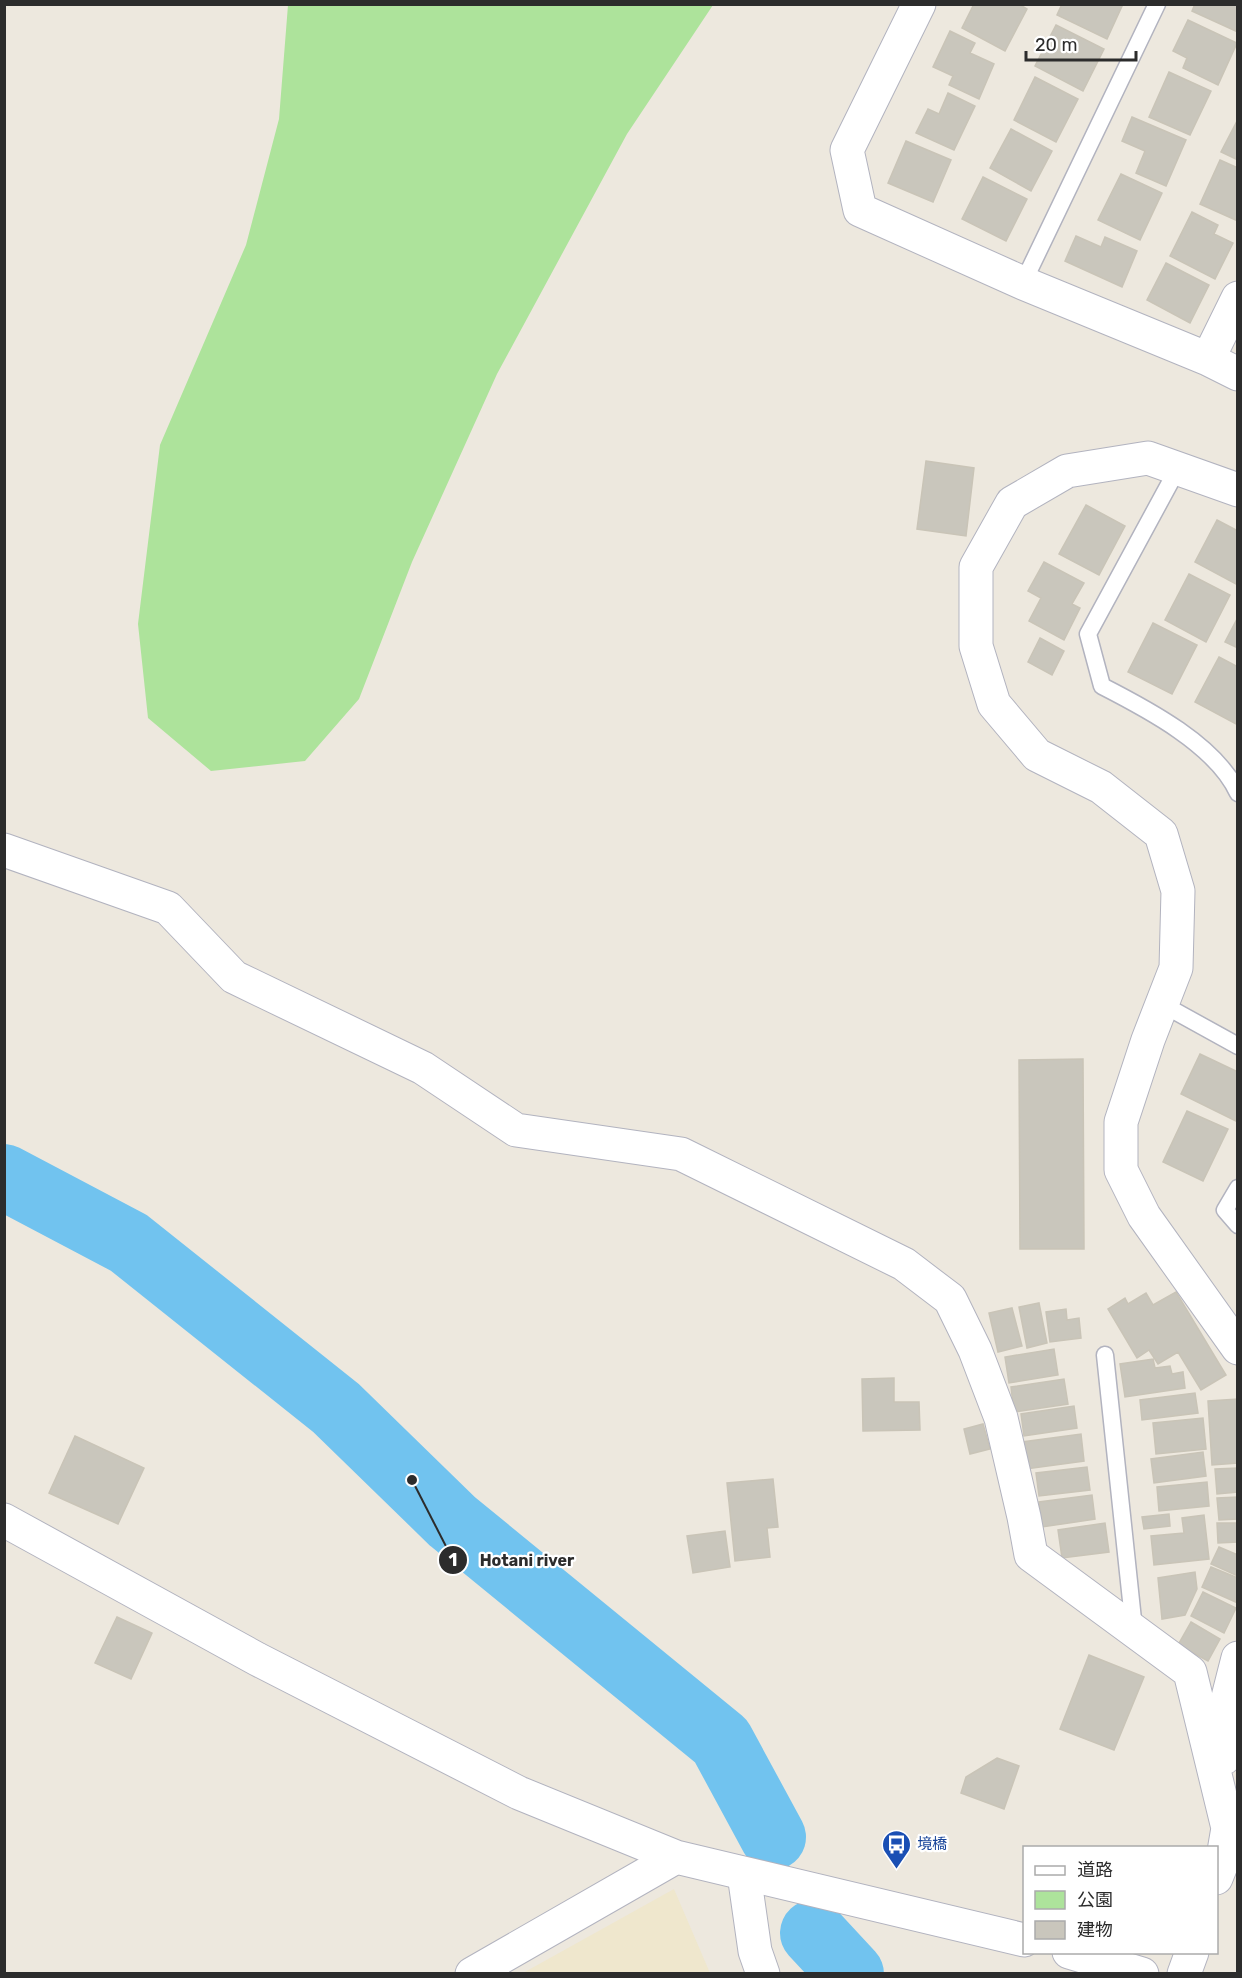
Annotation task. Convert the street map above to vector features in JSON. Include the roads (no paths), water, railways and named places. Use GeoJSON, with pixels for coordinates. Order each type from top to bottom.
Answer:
{"type":"FeatureCollection","features":[{"type":"Feature","properties":{"kind":"street"},"geometry":{"type":"LineString","coordinates":[[918,4],[847,150],[860,210],[1023,283],[1208,358],[1238,374]]}},
{"type":"Feature","properties":{"kind":"street"},"geometry":{"type":"LineString","coordinates":[[1208,358],[1238,298]]}},
{"type":"Feature","properties":{"kind":"street"},"geometry":{"type":"LineString","coordinates":[[1238,490],[1148,458],[1067,471],[1012,503],[976,567],[976,646],[994,704],[1037,755],[1101,787],[1161,834],[1178,891],[1176,968],[1121,1122],[1121,1170],[1144,1216],[1238,1348]]}},
{"type":"Feature","properties":{"kind":"street"},"geometry":{"type":"LineString","coordinates":[[4,850],[168,908],[234,977],[423,1068],[516,1130],[681,1154],[904,1264],[950,1299],[975,1350],[1001,1418],[1031,1555],[1190,1672],[1228,1828],[1218,1873]]}},
{"type":"Feature","properties":{"kind":"street"},"geometry":{"type":"LineString","coordinates":[[4,1520],[257,1659],[519,1793],[676,1857],[1023,1940]]}},
{"type":"Feature","properties":{"kind":"street"},"geometry":{"type":"LineString","coordinates":[[1225,1817],[1223,1717],[1238,1658]]}},
{"type":"Feature","properties":{"kind":"street"},"geometry":{"type":"LineString","coordinates":[[472,1974],[676,1857]]}},
{"type":"Feature","properties":{"kind":"street"},"geometry":{"type":"LineString","coordinates":[[744,1874],[755,1951],[763,1974]]}},
{"type":"Feature","properties":{"kind":"street"},"geometry":{"type":"LineString","coordinates":[[1072,1954],[1142,1974]]}},
{"type":"Feature","properties":{"kind":"street"},"geometry":{"type":"LineString","coordinates":[[1184,1974],[1192,1954]]}},
{"type":"Feature","properties":{"kind":"lane"},"geometry":{"type":"LineString","coordinates":[[1023,283],[1157,4]]}},
{"type":"Feature","properties":{"kind":"lane"},"geometry":{"type":"LineString","coordinates":[[1178,468],[1088,634],[1101,686],[1157,714],[1209,755],[1233,782],[1238,793]]}},
{"type":"Feature","properties":{"kind":"lane"},"geometry":{"type":"LineString","coordinates":[[1162,1004],[1238,1046]]}},
{"type":"Feature","properties":{"kind":"lane"},"geometry":{"type":"LineString","coordinates":[[1238,1188],[1225,1210],[1238,1225]]}},
{"type":"Feature","properties":{"kind":"lane"},"geometry":{"type":"LineString","coordinates":[[1105,1355],[1134,1631]]}},
{"type":"Feature","properties":{"kind":"waterway"},"geometry":{"type":"LineString","coordinates":[[4,1177],[129,1243],[336,1408],[452,1521],[721,1741],[773,1837]]}},
{"type":"Feature","properties":{"kind":"waterway"},"geometry":{"type":"LineString","coordinates":[[813,1933],[851,1974]]}},
{"type":"Feature","properties":{"kind":"place","name":"Hotani river"},"geometry":{"type":"Point","coordinates":[412,1480]}},
{"type":"Feature","properties":{"kind":"place","name":"境橋"},"geometry":{"type":"Point","coordinates":[896,1870]}}]}
